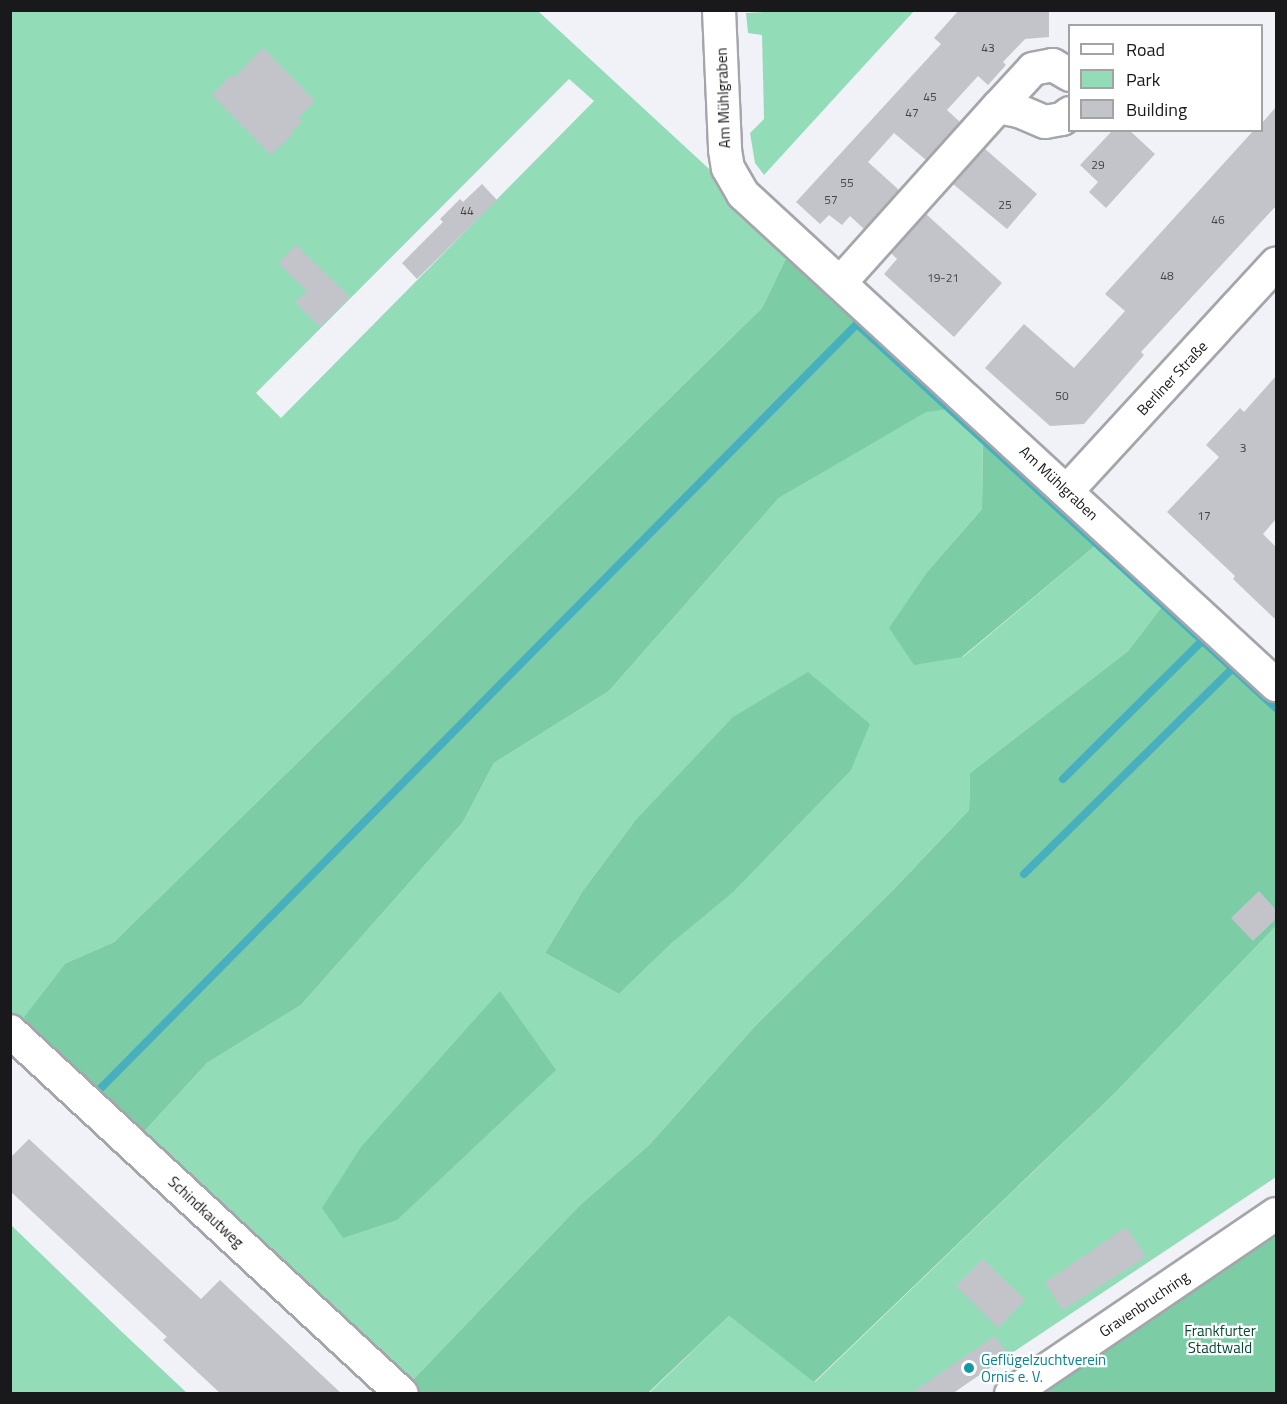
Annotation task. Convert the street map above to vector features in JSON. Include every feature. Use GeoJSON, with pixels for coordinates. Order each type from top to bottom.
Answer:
{"type":"FeatureCollection","features":[{"type":"Feature","properties":{"kind":"street","name":"Am Mühlgraben"},"geometry":{"type":"LineString","coordinates":[[719,10],[725,150],[733,180],[758,208],[1276,685]]}},
{"type":"Feature","properties":{"kind":"street"},"geometry":{"type":"LineString","coordinates":[[840,283],[1033,69],[1053,65],[1068,74]]}},
{"type":"Feature","properties":{"kind":"street"},"geometry":{"type":"LineString","coordinates":[[998,107],[1019,111],[1045,122],[1062,119],[1068,114]]}},
{"type":"Feature","properties":{"kind":"street","name":"Berliner Straße"},"geometry":{"type":"LineString","coordinates":[[1067,491],[1276,264]]}},
{"type":"Feature","properties":{"kind":"street","name":"Schindkautweg"},"geometry":{"type":"LineString","coordinates":[[10,1031],[402,1394]]}},
{"type":"Feature","properties":{"kind":"street","name":"Gravenbruchring"},"geometry":{"type":"LineString","coordinates":[[1011,1394],[1276,1214]]}},
{"type":"Feature","properties":{"kind":"green space"},"geometry":{"type":"Polygon","coordinates":[[[796,10],[914,11],[764,175],[755,163],[750,133],[764,119],[762,35],[748,33],[746,13],[796,10]]]}},
{"type":"Feature","properties":{"kind":"green space"},"geometry":{"type":"Polygon","coordinates":[[[10,11],[538,11],[720,179],[789,252],[762,308],[114,942],[66,963],[35,1037],[10,1013],[10,11]],[[569,79],[256,393],[281,418],[594,101],[569,79]]]}},
{"type":"Feature","properties":{"kind":"green space"},"geometry":{"type":"Polygon","coordinates":[[[789,252],[958,408],[926,412],[779,498],[609,691],[494,763],[463,822],[301,1005],[207,1063],[140,1136],[36,1037],[24,1017],[66,963],[114,942],[762,308],[789,252]]]}},
{"type":"Feature","properties":{"kind":"green space"},"geometry":{"type":"Polygon","coordinates":[[[958,408],[983,432],[982,509],[928,571],[963,657],[1101,541],[1166,601],[1128,651],[970,773],[969,810],[893,890],[756,1025],[649,1145],[580,1205],[407,1386],[140,1136],[207,1063],[301,1005],[463,822],[494,763],[609,691],[779,498],[926,411],[958,408]],[[634,822],[582,892],[545,953],[619,994],[674,941],[634,822]]]}},
{"type":"Feature","properties":{"kind":"green space"},"geometry":{"type":"Polygon","coordinates":[[[983,432],[1101,541],[962,657],[914,665],[889,628],[928,571],[982,509],[983,432]]]}},
{"type":"Feature","properties":{"kind":"green space"},"geometry":{"type":"Polygon","coordinates":[[[1166,601],[1276,703],[1276,926],[1114,1094],[814,1382],[729,1316],[648,1393],[416,1394],[407,1386],[580,1205],[649,1145],[756,1025],[893,890],[969,810],[970,773],[1128,651],[1166,601]]]}},
{"type":"Feature","properties":{"kind":"green space"},"geometry":{"type":"Polygon","coordinates":[[[808,672],[870,724],[851,770],[733,892],[674,941],[619,994],[545,953],[582,892],[634,822],[733,717],[808,672]]]}},
{"type":"Feature","properties":{"kind":"green space"},"geometry":{"type":"Polygon","coordinates":[[[1276,926],[1276,1177],[952,1393],[648,1394],[729,1316],[815,1382],[1114,1094],[1276,926]]]}},
{"type":"Feature","properties":{"kind":"green space"},"geometry":{"type":"Polygon","coordinates":[[[500,991],[556,1070],[397,1220],[343,1238],[322,1208],[361,1147],[500,991]]]}},
{"type":"Feature","properties":{"kind":"green space"},"geometry":{"type":"Polygon","coordinates":[[[11,1225],[121,1331],[187,1393],[11,1393],[11,1225]]]}},
{"type":"Feature","properties":{"kind":"green space","name":"Frankfurter Stadtwald"},"geometry":{"type":"Polygon","coordinates":[[[1276,1230],[1276,1393],[1036,1394],[1161,1312],[1276,1230]]]}},
{"type":"Feature","properties":{"kind":"building"},"geometry":{"type":"Polygon","coordinates":[[[959,10],[1049,10],[1049,37],[1025,39],[1003,62],[1006,65],[988,85],[978,76],[947,110],[960,122],[926,160],[894,133],[868,162],[899,190],[864,229],[850,216],[842,225],[829,215],[820,224],[796,202],[941,44],[934,38],[959,10]]]}},
{"type":"Feature","properties":{"kind":"building"},"geometry":{"type":"Polygon","coordinates":[[[263,48],[315,101],[298,118],[302,122],[292,131],[294,133],[271,155],[212,95],[231,75],[234,77],[263,48]]]}},
{"type":"Feature","properties":{"kind":"building"},"geometry":{"type":"Polygon","coordinates":[[[1276,107],[1276,206],[1141,352],[1144,355],[1084,424],[1050,426],[985,368],[1024,324],[1074,368],[1125,311],[1105,294],[1252,132],[1263,132],[1263,122],[1276,107]]]}},
{"type":"Feature","properties":{"kind":"building"},"geometry":{"type":"Polygon","coordinates":[[[1111,132],[1131,132],[1155,154],[1106,208],[1089,192],[1098,182],[1080,165],[1111,132]]]}},
{"type":"Feature","properties":{"kind":"building"},"geometry":{"type":"Polygon","coordinates":[[[985,149],[1037,194],[1007,229],[953,184],[985,149]]]}},
{"type":"Feature","properties":{"kind":"building"},"geometry":{"type":"Polygon","coordinates":[[[482,184],[497,200],[417,279],[402,263],[443,222],[440,219],[460,199],[463,202],[482,184]]]}},
{"type":"Feature","properties":{"kind":"building"},"geometry":{"type":"Polygon","coordinates":[[[926,214],[1002,283],[954,337],[884,274],[897,259],[891,253],[926,214]]]}},
{"type":"Feature","properties":{"kind":"building"},"geometry":{"type":"Polygon","coordinates":[[[296,245],[350,297],[320,327],[295,302],[307,291],[278,263],[296,245]]]}},
{"type":"Feature","properties":{"kind":"building"},"geometry":{"type":"Polygon","coordinates":[[[1276,376],[1276,519],[1263,534],[1276,547],[1276,620],[1233,579],[1235,576],[1167,512],[1219,457],[1206,445],[1240,408],[1244,412],[1276,376]]]}},
{"type":"Feature","properties":{"kind":"building"},"geometry":{"type":"Polygon","coordinates":[[[1259,891],[1276,910],[1276,919],[1253,941],[1231,918],[1259,891]]]}},
{"type":"Feature","properties":{"kind":"building"},"geometry":{"type":"Polygon","coordinates":[[[29,1139],[201,1299],[220,1280],[342,1394],[221,1394],[163,1340],[167,1337],[10,1191],[10,1158],[29,1139]]]}},
{"type":"Feature","properties":{"kind":"building"},"geometry":{"type":"Polygon","coordinates":[[[1126,1227],[1146,1257],[1063,1310],[1045,1283],[1126,1227]]]}},
{"type":"Feature","properties":{"kind":"building"},"geometry":{"type":"Polygon","coordinates":[[[983,1259],[1025,1300],[998,1328],[956,1286],[983,1259]]]}},
{"type":"Feature","properties":{"kind":"building","name":"Geflügelzuchtverein Ornis e. V."},"geometry":{"type":"Polygon","coordinates":[[[995,1336],[1008,1355],[952,1394],[910,1394],[995,1336]]]}},
{"type":"Feature","properties":{"kind":"waterway"},"geometry":{"type":"LineString","coordinates":[[98,1091],[857,324],[1276,708]]}},
{"type":"Feature","properties":{"kind":"waterway"},"geometry":{"type":"LineString","coordinates":[[1063,779],[1203,640]]}},
{"type":"Feature","properties":{"kind":"waterway"},"geometry":{"type":"LineString","coordinates":[[1024,874],[1233,668]]}},
{"type":"Feature","properties":{"kind":"place","name":"Geflügelzuchtverein Ornis e. V."},"geometry":{"type":"Point","coordinates":[969,1368]}}]}
